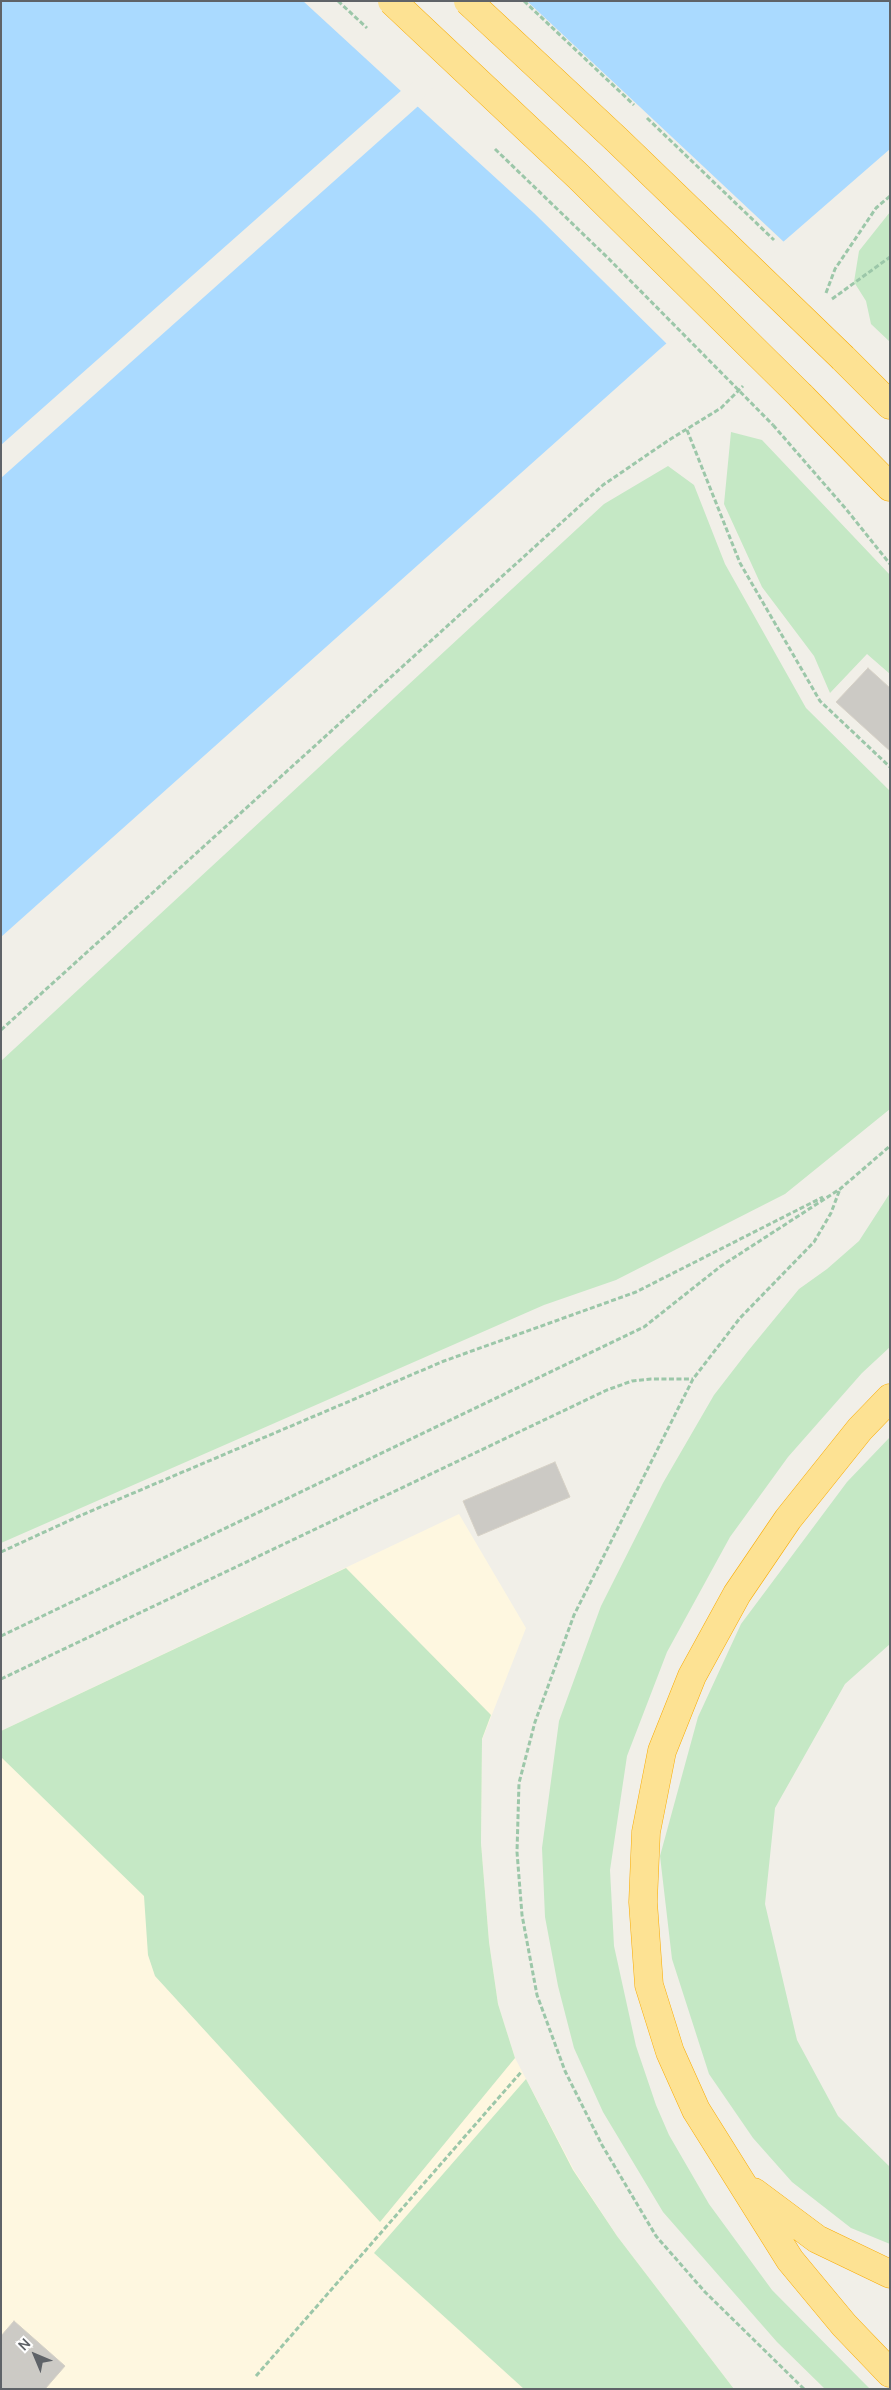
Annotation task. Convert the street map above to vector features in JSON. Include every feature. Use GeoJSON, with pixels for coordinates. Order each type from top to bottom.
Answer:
{"type":"FeatureCollection","features":[{"type":"Feature","properties":{"kind":"highway"},"geometry":{"type":"LineString","coordinates":[[392,1],[579,177],[801,396],[890,487]]}},
{"type":"Feature","properties":{"kind":"highway"},"geometry":{"type":"LineString","coordinates":[[468,1],[617,140],[890,405]]}},
{"type":"Feature","properties":{"kind":"highway"},"geometry":{"type":"LineString","coordinates":[[890,1398],[860,1429],[788,1519],[737,1594],[692,1676],[662,1751],[646,1832],[643,1902],[649,1985],[670,2052],[696,2110],[790,2260],[844,2325],[890,2373]]}},
{"type":"Feature","properties":{"kind":"highway"},"geometry":{"type":"LineString","coordinates":[[740,2183],[817,2239],[890,2274]]}},
{"type":"Feature","properties":{"kind":"path"},"geometry":{"type":"LineString","coordinates":[[338,1],[373,33]]}},
{"type":"Feature","properties":{"kind":"path"},"geometry":{"type":"LineString","coordinates":[[491,145],[609,259],[772,424],[846,509],[890,564]]}},
{"type":"Feature","properties":{"kind":"path"},"geometry":{"type":"LineString","coordinates":[[828,302],[890,257]]}},
{"type":"Feature","properties":{"kind":"path"},"geometry":{"type":"LineString","coordinates":[[1,1030],[603,485],[669,440],[688,430],[740,563],[820,701],[890,767]]}},
{"type":"Feature","properties":{"kind":"path"},"geometry":{"type":"LineString","coordinates":[[1,1636],[644,1327],[722,1266],[840,1189],[890,1146]]}},
{"type":"Feature","properties":{"kind":"path"},"geometry":{"type":"LineString","coordinates":[[1,1552],[77,1517],[444,1361],[636,1292],[840,1189]]}},
{"type":"Feature","properties":{"kind":"path"},"geometry":{"type":"LineString","coordinates":[[1,1680],[607,1390],[641,1380],[694,1379],[740,1318],[814,1242],[831,1213],[840,1189]]}},
{"type":"Feature","properties":{"kind":"path"},"geometry":{"type":"LineString","coordinates":[[256,2376],[522,2071]]}},
{"type":"Feature","properties":{"kind":"shaded area"},"geometry":{"type":"Polygon","coordinates":[[[459,1514],[526,1628],[482,1740],[481,1843],[489,1942],[498,2004],[515,2058],[574,2170],[617,2236],[734,2389],[1,2389],[1,1731],[459,1514]]]}},
{"type":"Feature","properties":{"kind":"green space"},"geometry":{"type":"Polygon","coordinates":[[[890,212],[890,342],[871,324],[866,301],[854,282],[859,251],[890,212]]]}},
{"type":"Feature","properties":{"kind":"green space"},"geometry":{"type":"Polygon","coordinates":[[[731,432],[762,440],[890,575],[890,674],[867,654],[830,693],[814,656],[762,587],[724,504],[731,432]]]}},
{"type":"Feature","properties":{"kind":"green space"},"geometry":{"type":"Polygon","coordinates":[[[668,466],[694,485],[725,564],[806,708],[890,791],[890,1109],[785,1194],[616,1280],[544,1305],[1,1543],[1,1061],[604,504],[668,466]]]}},
{"type":"Feature","properties":{"kind":"green space"},"geometry":{"type":"Polygon","coordinates":[[[890,1193],[890,1347],[862,1373],[788,1457],[730,1537],[667,1652],[627,1756],[610,1870],[614,1946],[636,2046],[656,2105],[669,2135],[709,2204],[772,2290],[870,2389],[825,2389],[777,2342],[663,2212],[603,2112],[574,2048],[558,1986],[545,1917],[542,1848],[559,1721],[601,1606],[663,1483],[714,1395],[748,1351],[799,1289],[827,1269],[859,1241],[890,1193]]]}},
{"type":"Feature","properties":{"kind":"green space"},"geometry":{"type":"Polygon","coordinates":[[[890,1437],[890,1644],[845,1684],[775,1808],[765,1904],[797,2040],[838,2116],[890,2167],[890,2244],[851,2228],[792,2182],[753,2138],[709,2074],[672,1959],[660,1856],[698,1717],[741,1624],[847,1482],[890,1437]]]}},
{"type":"Feature","properties":{"kind":"green space"},"geometry":{"type":"Polygon","coordinates":[[[346,1568],[491,1715],[482,1739],[481,1843],[489,1942],[498,2004],[515,2058],[380,2222],[155,1976],[148,1955],[144,1896],[1,1757],[1,1731],[346,1568]]]}},
{"type":"Feature","properties":{"kind":"green space"},"geometry":{"type":"Polygon","coordinates":[[[526,2079],[573,2170],[617,2236],[734,2389],[524,2389],[374,2253],[526,2079]]]}},
{"type":"Feature","properties":{"kind":"water"},"geometry":{"type":"Polygon","coordinates":[[[1,1],[486,1],[420,74],[1,445],[1,1]]]}},
{"type":"Feature","properties":{"kind":"water"},"geometry":{"type":"Polygon","coordinates":[[[520,1],[890,1],[890,149],[660,349],[1,937],[1,478],[425,100],[520,1]]]}},
{"type":"Feature","properties":{"kind":"pier"},"geometry":{"type":"Polygon","coordinates":[[[303,1],[488,1],[422,75],[402,92],[303,1]]]}},
{"type":"Feature","properties":{"kind":"pier"},"geometry":{"type":"Polygon","coordinates":[[[516,1],[527,1],[785,243],[668,345],[534,213],[416,105],[516,1]]]}},
{"type":"Feature","properties":{"kind":"building"},"geometry":{"type":"Polygon","coordinates":[[[868,668],[890,688],[890,751],[836,702],[868,668]]]}},
{"type":"Feature","properties":{"kind":"building"},"geometry":{"type":"Polygon","coordinates":[[[555,1462],[570,1497],[478,1536],[463,1501],[555,1462]]]}},
{"type":"Feature","properties":{"kind":"building"},"geometry":{"type":"Polygon","coordinates":[[[14,2321],[65,2366],[45,2389],[1,2389],[1,2336],[14,2321]]]}}]}
